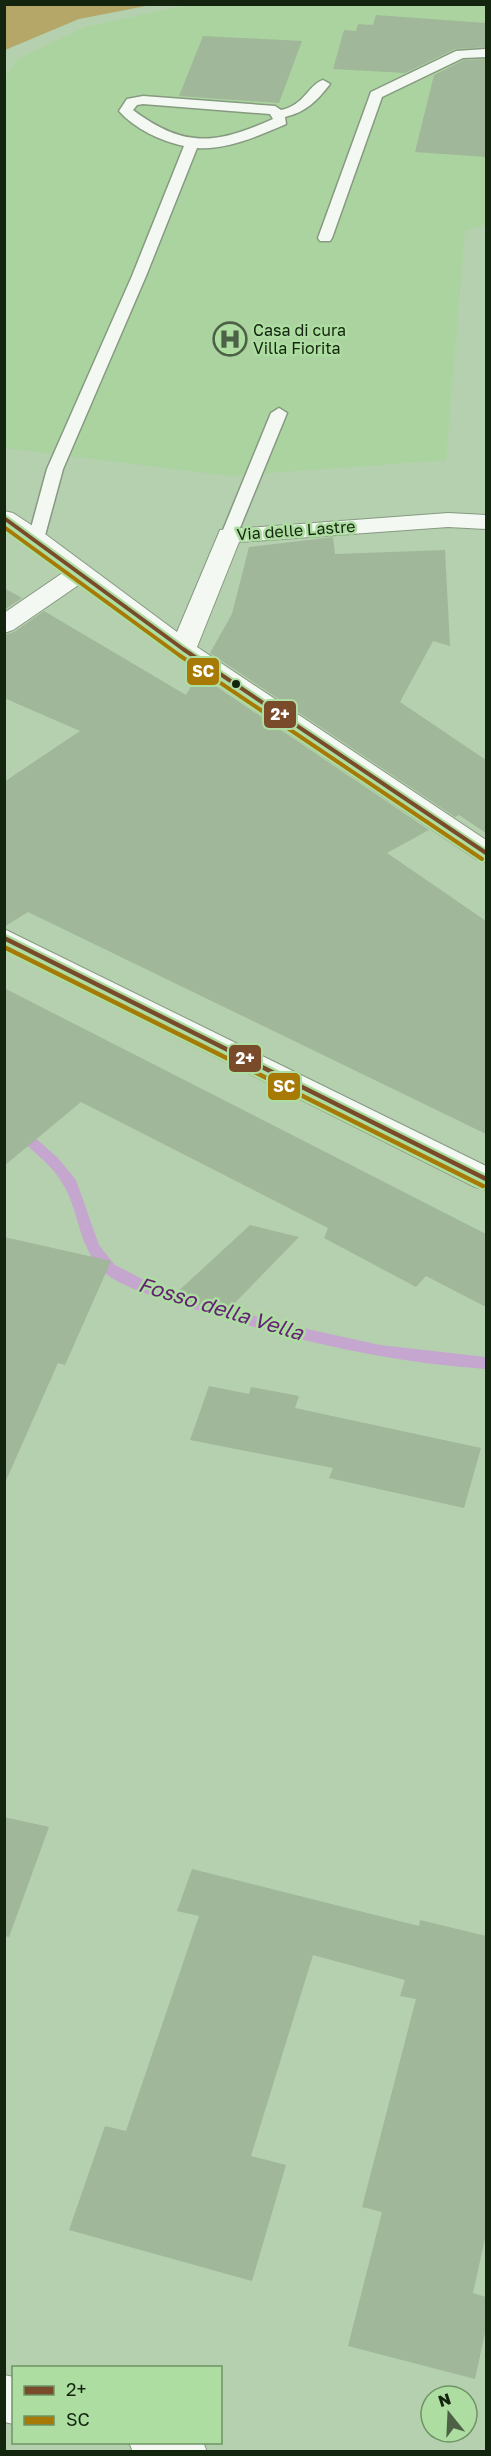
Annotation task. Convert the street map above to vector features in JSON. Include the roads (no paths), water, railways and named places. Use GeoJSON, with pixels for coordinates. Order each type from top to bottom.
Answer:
{"type":"FeatureCollection","features":[{"type":"Feature","properties":{"kind":"street"},"geometry":{"type":"LineString","coordinates":[[4,518],[36,539],[183,649],[486,852]]}},
{"type":"Feature","properties":{"kind":"street","name":"Via delle Lastre"},"geometry":{"type":"LineString","coordinates":[[183,649],[229,535],[448,520],[486,522]]}},
{"type":"Feature","properties":{"kind":"street"},"geometry":{"type":"LineString","coordinates":[[4,625],[80,572]]}},
{"type":"Feature","properties":{"kind":"street"},"geometry":{"type":"LineString","coordinates":[[4,938],[486,1179]]}},
{"type":"Feature","properties":{"kind":"street"},"geometry":{"type":"LineString","coordinates":[[160,2444],[183,2451]]}},
{"type":"Feature","properties":{"kind":"lane"},"geometry":{"type":"LineString","coordinates":[[326,238],[376,95],[461,54],[486,53]]}},
{"type":"Feature","properties":{"kind":"lane"},"geometry":{"type":"LineString","coordinates":[[279,114],[295,112],[308,105],[323,84]]}},
{"type":"Feature","properties":{"kind":"lane"},"geometry":{"type":"LineString","coordinates":[[144,100],[259,108],[275,110],[279,114],[281,121],[250,135],[190,146],[164,138],[144,126],[126,111],[132,102],[144,100]]}},
{"type":"Feature","properties":{"kind":"lane"},"geometry":{"type":"LineString","coordinates":[[36,539],[56,469],[139,276],[190,146]]}},
{"type":"Feature","properties":{"kind":"lane"},"geometry":{"type":"LineString","coordinates":[[229,535],[279,413]]}},
{"type":"Feature","properties":{"kind":"waterway","name":"Fosso della Vella"},"geometry":{"type":"LineString","coordinates":[[18,1130],[53,1162],[71,1184],[92,1247],[110,1269],[149,1289],[270,1327],[380,1351],[486,1363]]}},
{"type":"Feature","properties":{"kind":"place","name":"Casa di cura Villa Fiorita"},"geometry":{"type":"Point","coordinates":[230,339]}}]}
